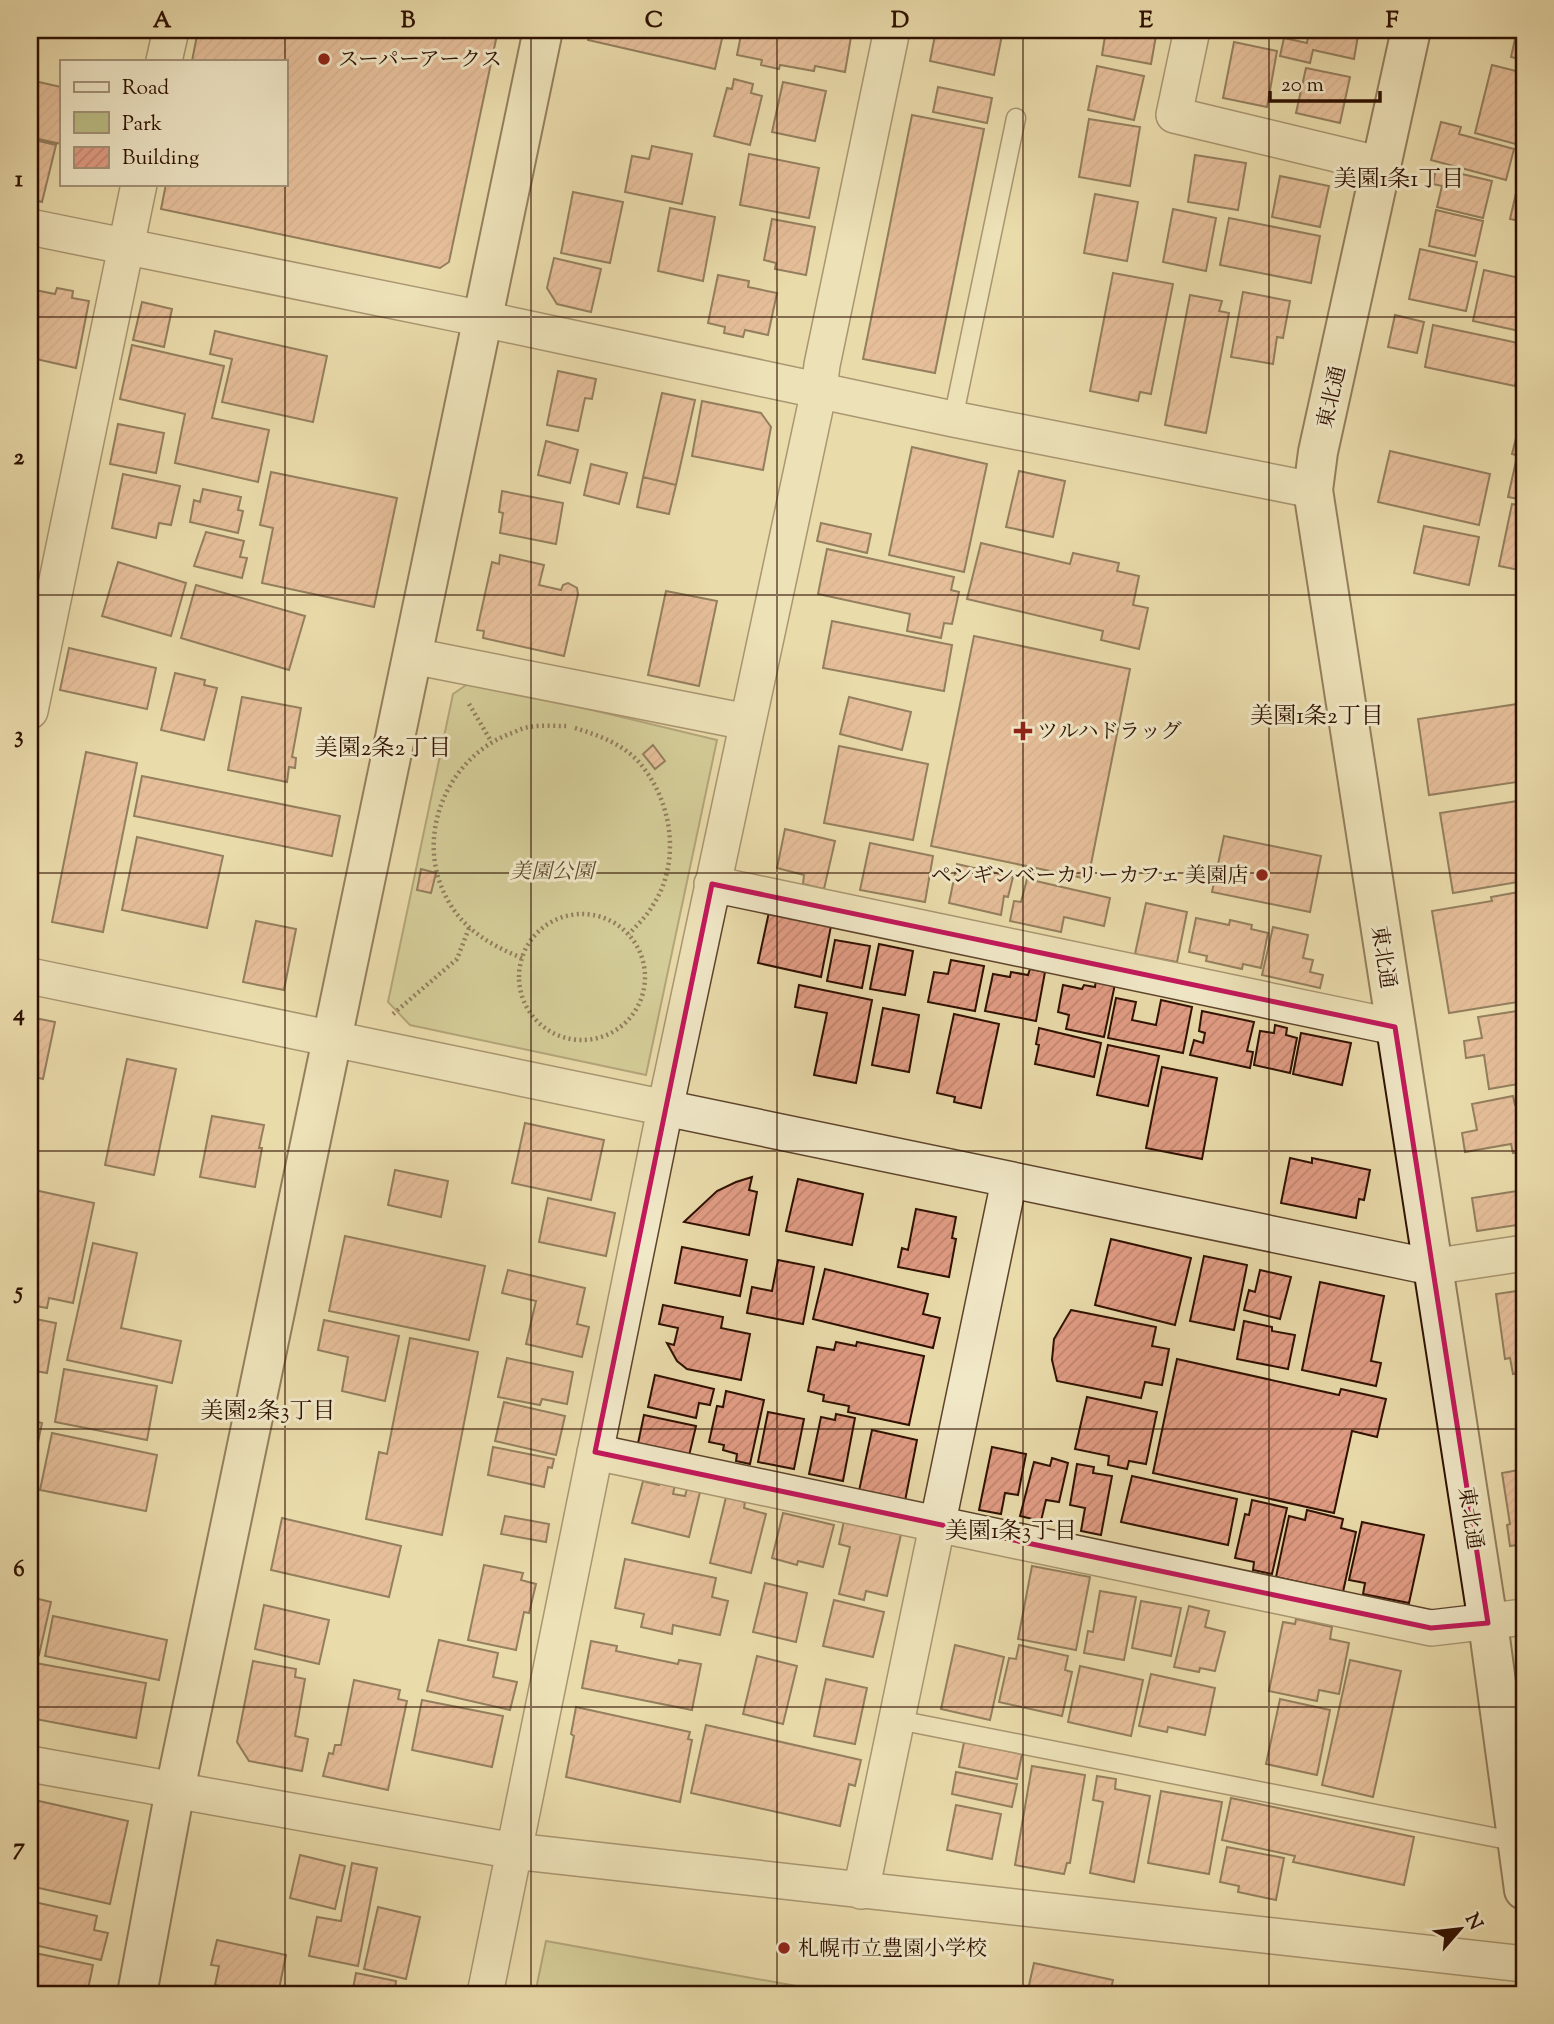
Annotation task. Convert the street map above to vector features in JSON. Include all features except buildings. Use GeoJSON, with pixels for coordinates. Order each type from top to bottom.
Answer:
{"type":"FeatureCollection","features":[{"type":"Feature","properties":{"kind":"street"},"geometry":{"type":"LineString","coordinates":[[164,60],[171,30]]}},
{"type":"Feature","properties":{"kind":"street"},"geometry":{"type":"LineString","coordinates":[[137,1994],[175,1790],[543,30]]}},
{"type":"Feature","properties":{"kind":"street"},"geometry":{"type":"LineString","coordinates":[[485,1994],[665,1109],[819,390],[892,30]]}},
{"type":"Feature","properties":{"kind":"street"},"geometry":{"type":"LineString","coordinates":[[1192,30],[1174,115],[1382,165]]}},
{"type":"Feature","properties":{"kind":"street","name":"東北通"},"geometry":{"type":"LineString","coordinates":[[1411,30],[1318,452],[1313,490],[1431,1268],[1506,1620],[1518,1842],[1524,1890]]}},
{"type":"Feature","properties":{"kind":"street"},"geometry":{"type":"LineString","coordinates":[[30,711],[139,186]]}},
{"type":"Feature","properties":{"kind":"street"},"geometry":{"type":"LineString","coordinates":[[30,227],[953,419],[1313,490]]}},
{"type":"Feature","properties":{"kind":"street"},"geometry":{"type":"LineString","coordinates":[[413,656],[747,722]]}},
{"type":"Feature","properties":{"kind":"street"},"geometry":{"type":"LineString","coordinates":[[712,884],[1395,1027]]}},
{"type":"Feature","properties":{"kind":"street"},"geometry":{"type":"LineString","coordinates":[[30,975],[1431,1268],[1524,1253]]}},
{"type":"Feature","properties":{"kind":"street"},"geometry":{"type":"LineString","coordinates":[[862,1891],[1009,1181]]}},
{"type":"Feature","properties":{"kind":"street"},"geometry":{"type":"LineString","coordinates":[[595,1452],[1431,1628],[1506,1620]]}},
{"type":"Feature","properties":{"kind":"street"},"geometry":{"type":"LineString","coordinates":[[30,1764],[514,1851],[1524,1964]]}},
{"type":"Feature","properties":{"kind":"lane"},"geometry":{"type":"LineString","coordinates":[[953,419],[1016,118]]}},
{"type":"Feature","properties":{"kind":"lane"},"geometry":{"type":"LineString","coordinates":[[898,1720],[1518,1842]]}},
{"type":"Feature","properties":{"kind":"path"},"geometry":{"type":"LineString","coordinates":[[467,699],[491,741]]}},
{"type":"Feature","properties":{"kind":"path"},"geometry":{"type":"LineString","coordinates":[[522,958],[493,946],[469,928],[449,903],[438,875],[433,844],[437,813],[448,785],[467,760],[491,741],[527,727],[566,726],[604,737],[636,760],[659,792],[670,829],[668,868],[654,905],[629,934]]}},
{"type":"Feature","properties":{"kind":"path"},"geometry":{"type":"LineString","coordinates":[[583,914],[600,917],[629,934],[640,951],[645,970],[644,990],[636,1009],[624,1024],[607,1035],[588,1040],[568,1039],[550,1031],[534,1018],[524,1001],[519,982],[522,958],[537,932],[566,916],[583,914]]}},
{"type":"Feature","properties":{"kind":"path"},"geometry":{"type":"LineString","coordinates":[[389,1018],[457,959],[469,928]]}},
{"type":"Feature","properties":{"kind":"highlighted area"},"geometry":{"type":"Polygon","coordinates":[[[712,884],[1395,1027],[1488,1623],[1431,1628],[595,1452],[712,884]]]}},
{"type":"Feature","properties":{"kind":"green space","name":"美園公園"},"geometry":{"type":"Polygon","coordinates":[[[472,681],[717,740],[646,1075],[410,1025],[388,1002],[453,694],[472,681]]]}},
{"type":"Feature","properties":{"kind":"green space"},"geometry":{"type":"Polygon","coordinates":[[[546,1941],[841,1994],[535,1994],[546,1941]]]}},
{"type":"Feature","properties":{"kind":"place","name":"スーパーアークス"},"geometry":{"type":"Point","coordinates":[324,59]}},
{"type":"Feature","properties":{"kind":"place","name":"ツルハドラッグ"},"geometry":{"type":"Point","coordinates":[1023,731]}},
{"type":"Feature","properties":{"kind":"place","name":"ペンギンベーカリーカフェ 美園店"},"geometry":{"type":"Point","coordinates":[1262,875]}},
{"type":"Feature","properties":{"kind":"place","name":"札幌市立豊園小学校"},"geometry":{"type":"Point","coordinates":[784,1948]}},
{"type":"Feature","properties":{"kind":"district","name":"美園1条1丁目"},"geometry":{"type":"Point","coordinates":[1399,178]}},
{"type":"Feature","properties":{"kind":"district","name":"美園1条2丁目"},"geometry":{"type":"Point","coordinates":[1317,715]}},
{"type":"Feature","properties":{"kind":"district","name":"美園2条2丁目"},"geometry":{"type":"Point","coordinates":[383,747]}},
{"type":"Feature","properties":{"kind":"district","name":"美園2条3丁目"},"geometry":{"type":"Point","coordinates":[268,1410]}},
{"type":"Feature","properties":{"kind":"district","name":"美園1条3丁目"},"geometry":{"type":"Point","coordinates":[1011,1530]}}]}
